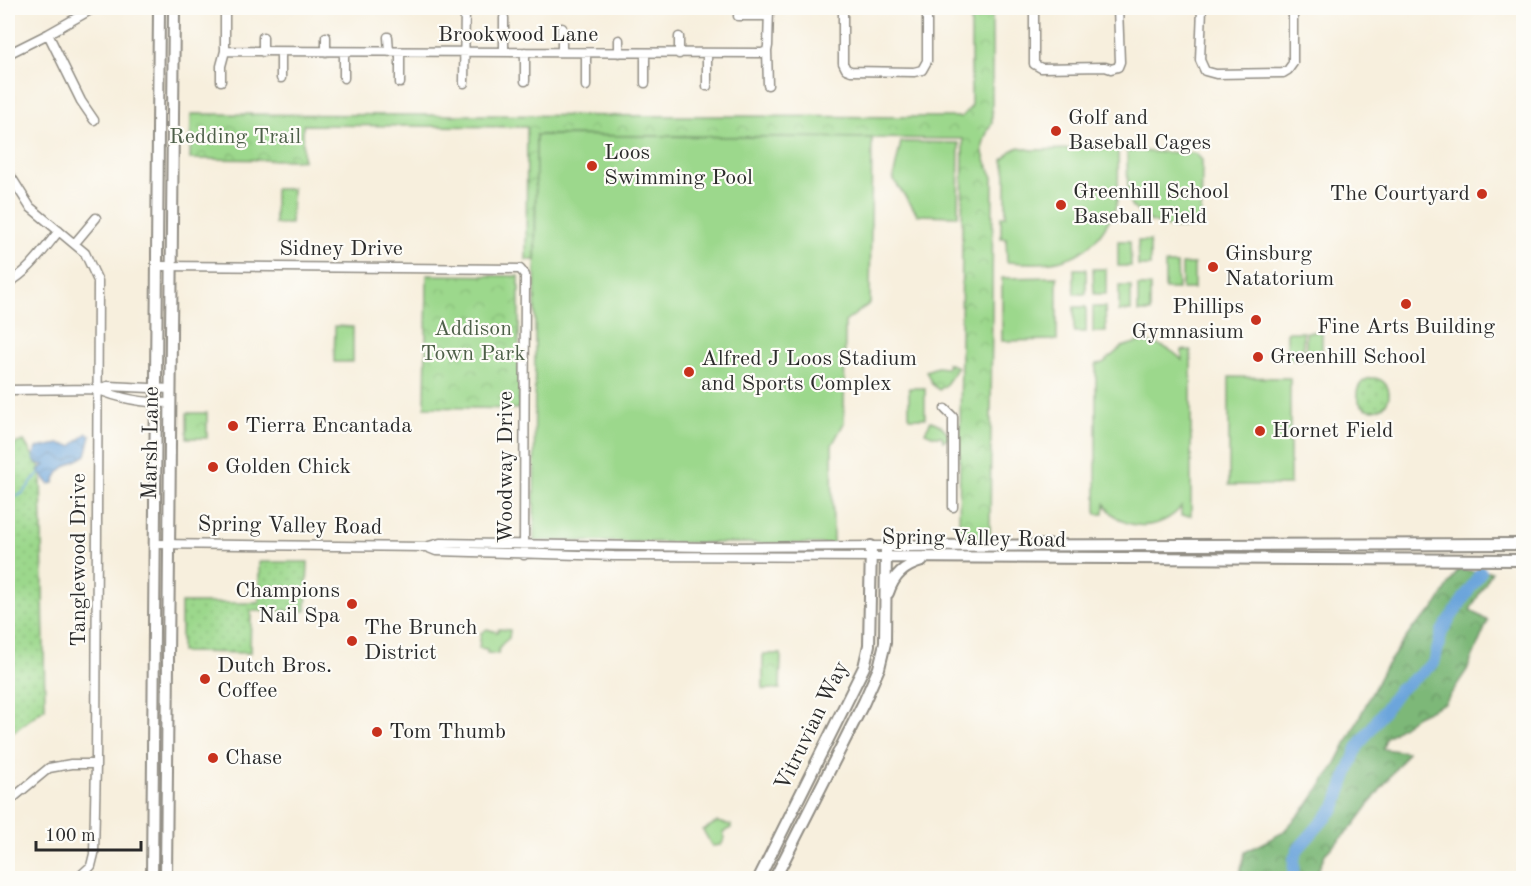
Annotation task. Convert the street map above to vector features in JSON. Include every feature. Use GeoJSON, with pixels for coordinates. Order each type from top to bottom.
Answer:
{"type":"FeatureCollection","features":[{"type":"Feature","properties":{"kind":"main road","name":"Marsh Lane"},"geometry":{"type":"LineString","coordinates":[[152,879],[159,8]]}},
{"type":"Feature","properties":{"kind":"main road","name":"Marsh Lane"},"geometry":{"type":"LineString","coordinates":[[166,879],[174,8]]}},
{"type":"Feature","properties":{"kind":"main road","name":"Spring Valley Road"},"geometry":{"type":"LineString","coordinates":[[886,552],[1037,544],[1524,544]]}},
{"type":"Feature","properties":{"kind":"main road"},"geometry":{"type":"LineString","coordinates":[[1005,546],[1005,559]]}},
{"type":"Feature","properties":{"kind":"main road","name":"Vitruvian Way"},"geometry":{"type":"LineString","coordinates":[[759,879],[864,667],[869,645],[871,552]]}},
{"type":"Feature","properties":{"kind":"main road","name":"Spring Valley Road"},"geometry":{"type":"LineString","coordinates":[[886,552],[934,557],[1005,559],[1524,560]]}},
{"type":"Feature","properties":{"kind":"main road","name":"Vitruvian Way"},"geometry":{"type":"LineString","coordinates":[[775,879],[879,668],[885,643],[886,552]]}},
{"type":"Feature","properties":{"kind":"main road"},"geometry":{"type":"LineString","coordinates":[[886,599],[894,579],[900,572],[908,566],[934,557]]}},
{"type":"Feature","properties":{"kind":"main road"},"geometry":{"type":"LineString","coordinates":[[864,667],[864,678],[859,694],[859,698],[864,702]]}},
{"type":"Feature","properties":{"kind":"main road"},"geometry":{"type":"LineString","coordinates":[[153,717],[167,717]]}},
{"type":"Feature","properties":{"kind":"main road"},"geometry":{"type":"LineString","coordinates":[[812,771],[825,778]]}},
{"type":"Feature","properties":{"kind":"street"},"geometry":{"type":"LineString","coordinates":[[8,54],[94,8]]}},
{"type":"Feature","properties":{"kind":"street"},"geometry":{"type":"LineString","coordinates":[[221,81],[220,66],[225,51],[225,8]]}},
{"type":"Feature","properties":{"kind":"street"},"geometry":{"type":"LineString","coordinates":[[464,83],[465,8]]}},
{"type":"Feature","properties":{"kind":"street"},"geometry":{"type":"LineString","coordinates":[[843,8],[843,63],[846,69],[914,72],[922,70],[927,62],[927,8]]}},
{"type":"Feature","properties":{"kind":"street"},"geometry":{"type":"LineString","coordinates":[[1034,8],[1034,64],[1041,68],[1105,67],[1114,69],[1120,62],[1118,8]]}},
{"type":"Feature","properties":{"kind":"street"},"geometry":{"type":"LineString","coordinates":[[1202,8],[1200,60],[1205,71],[1215,74],[1283,73],[1288,70],[1293,63],[1293,8]]}},
{"type":"Feature","properties":{"kind":"street"},"geometry":{"type":"LineString","coordinates":[[738,16],[769,12],[768,85]]}},
{"type":"Feature","properties":{"kind":"street"},"geometry":{"type":"LineString","coordinates":[[504,18],[504,52]]}},
{"type":"Feature","properties":{"kind":"street"},"geometry":{"type":"LineString","coordinates":[[562,28],[562,52]]}},
{"type":"Feature","properties":{"kind":"street"},"geometry":{"type":"LineString","coordinates":[[48,34],[81,101],[94,120]]}},
{"type":"Feature","properties":{"kind":"street"},"geometry":{"type":"LineString","coordinates":[[263,37],[263,52]]}},
{"type":"Feature","properties":{"kind":"street"},"geometry":{"type":"LineString","coordinates":[[326,37],[326,52]]}},
{"type":"Feature","properties":{"kind":"street"},"geometry":{"type":"LineString","coordinates":[[388,37],[388,52]]}},
{"type":"Feature","properties":{"kind":"street"},"geometry":{"type":"LineString","coordinates":[[679,37],[679,54]]}},
{"type":"Feature","properties":{"kind":"street"},"geometry":{"type":"LineString","coordinates":[[619,40],[619,53]]}},
{"type":"Feature","properties":{"kind":"street","name":"Brookwood Lane"},"geometry":{"type":"LineString","coordinates":[[225,51],[679,54],[752,54],[767,51]]}},
{"type":"Feature","properties":{"kind":"street"},"geometry":{"type":"LineString","coordinates":[[281,52],[281,78]]}},
{"type":"Feature","properties":{"kind":"street"},"geometry":{"type":"LineString","coordinates":[[344,52],[344,78]]}},
{"type":"Feature","properties":{"kind":"street"},"geometry":{"type":"LineString","coordinates":[[400,52],[400,83]]}},
{"type":"Feature","properties":{"kind":"street"},"geometry":{"type":"LineString","coordinates":[[525,52],[525,81]]}},
{"type":"Feature","properties":{"kind":"street"},"geometry":{"type":"LineString","coordinates":[[586,53],[586,86]]}},
{"type":"Feature","properties":{"kind":"street"},"geometry":{"type":"LineString","coordinates":[[645,53],[645,83]]}},
{"type":"Feature","properties":{"kind":"street"},"geometry":{"type":"LineString","coordinates":[[706,54],[707,86]]}},
{"type":"Feature","properties":{"kind":"street","name":"Tanglewood Drive"},"geometry":{"type":"LineString","coordinates":[[8,172],[30,207],[75,243],[90,261],[98,281],[94,861],[92,866],[78,879]]}},
{"type":"Feature","properties":{"kind":"street"},"geometry":{"type":"LineString","coordinates":[[75,243],[96,218]]}},
{"type":"Feature","properties":{"kind":"street"},"geometry":{"type":"LineString","coordinates":[[8,283],[34,262],[59,231]]}},
{"type":"Feature","properties":{"kind":"street","name":"Sidney Drive"},"geometry":{"type":"LineString","coordinates":[[158,266],[520,269],[524,272]]}},
{"type":"Feature","properties":{"kind":"street","name":"Woodway Drive"},"geometry":{"type":"LineString","coordinates":[[524,272],[524,555]]}},
{"type":"Feature","properties":{"kind":"street"},"geometry":{"type":"LineString","coordinates":[[8,390],[96,389],[108,386],[171,389]]}},
{"type":"Feature","properties":{"kind":"street"},"geometry":{"type":"LineString","coordinates":[[96,389],[111,395],[156,403],[171,403]]}},
{"type":"Feature","properties":{"kind":"street"},"geometry":{"type":"LineString","coordinates":[[945,409],[953,417],[953,507]]}},
{"type":"Feature","properties":{"kind":"street","name":"Spring Valley Road"},"geometry":{"type":"LineString","coordinates":[[155,544],[425,547],[440,543],[871,552]]}},
{"type":"Feature","properties":{"kind":"street","name":"Spring Valley Road"},"geometry":{"type":"LineString","coordinates":[[425,547],[436,551],[524,555],[886,552]]}},
{"type":"Feature","properties":{"kind":"street"},"geometry":{"type":"LineString","coordinates":[[8,802],[49,768],[58,765],[96,764]]}},
{"type":"Feature","properties":{"kind":"green space","name":"Redding Trail"},"geometry":{"type":"Polygon","coordinates":[[[971,8],[992,8],[992,123],[983,145],[984,156],[993,177],[990,539],[959,539],[963,139],[536,135],[535,260],[526,260],[527,127],[303,125],[303,160],[190,159],[191,114],[961,117],[971,107],[971,8]]]}},
{"type":"Feature","properties":{"kind":"green space","name":"Alfred J Loos Stadium and Sports Complex"},"geometry":{"type":"Polygon","coordinates":[[[536,135],[872,138],[870,303],[845,322],[844,423],[832,445],[833,544],[534,541],[536,135]]]}},
{"type":"Feature","properties":{"kind":"green space"},"geometry":{"type":"Polygon","coordinates":[[[901,142],[959,143],[958,216],[918,215],[893,179],[901,142]]]}},
{"type":"Feature","properties":{"kind":"green space","name":"Greenhill School Baseball Field"},"geometry":{"type":"Polygon","coordinates":[[[1072,144],[1094,144],[1094,149],[1118,148],[1118,191],[1111,218],[1094,242],[1072,256],[1048,262],[1007,262],[1006,238],[1001,238],[1001,216],[1006,216],[1006,174],[1003,160],[1011,151],[1019,147],[1032,150],[1072,149],[1072,144]]]}},
{"type":"Feature","properties":{"kind":"green space"},"geometry":{"type":"Polygon","coordinates":[[[1127,151],[1195,153],[1202,160],[1201,228],[1172,228],[1150,221],[1132,207],[1128,198],[1127,151]]]}},
{"type":"Feature","properties":{"kind":"green space"},"geometry":{"type":"Polygon","coordinates":[[[275,189],[292,189],[291,224],[275,224],[275,189]]]}},
{"type":"Feature","properties":{"kind":"green space"},"geometry":{"type":"Polygon","coordinates":[[[1118,241],[1130,241],[1131,266],[1118,266],[1118,241]]]}},
{"type":"Feature","properties":{"kind":"green space"},"geometry":{"type":"Polygon","coordinates":[[[1138,241],[1150,241],[1150,266],[1138,266],[1138,241]]]}},
{"type":"Feature","properties":{"kind":"green space"},"geometry":{"type":"Polygon","coordinates":[[[1165,264],[1177,264],[1178,289],[1165,289],[1165,264]]]}},
{"type":"Feature","properties":{"kind":"green space"},"geometry":{"type":"Polygon","coordinates":[[[1182,264],[1194,264],[1194,289],[1182,289],[1182,264]]]}},
{"type":"Feature","properties":{"kind":"green space"},"geometry":{"type":"Polygon","coordinates":[[[1074,269],[1086,269],[1086,294],[1074,294],[1074,269]]]}},
{"type":"Feature","properties":{"kind":"green space"},"geometry":{"type":"Polygon","coordinates":[[[1093,269],[1106,269],[1106,294],[1094,294],[1093,269]]]}},
{"type":"Feature","properties":{"kind":"green space","name":"Addison Town Park"},"geometry":{"type":"Polygon","coordinates":[[[427,275],[519,276],[519,409],[425,407],[427,275]]]}},
{"type":"Feature","properties":{"kind":"green space"},"geometry":{"type":"Polygon","coordinates":[[[1057,277],[1057,340],[1002,341],[1002,278],[1057,277]]]}},
{"type":"Feature","properties":{"kind":"green space"},"geometry":{"type":"Polygon","coordinates":[[[1119,286],[1131,286],[1131,311],[1119,311],[1119,286]]]}},
{"type":"Feature","properties":{"kind":"green space"},"geometry":{"type":"Polygon","coordinates":[[[1138,286],[1150,286],[1150,312],[1138,312],[1138,286]]]}},
{"type":"Feature","properties":{"kind":"green space"},"geometry":{"type":"Polygon","coordinates":[[[1074,307],[1086,307],[1086,332],[1074,332],[1074,307]]]}},
{"type":"Feature","properties":{"kind":"green space"},"geometry":{"type":"Polygon","coordinates":[[[1093,307],[1105,307],[1106,332],[1093,332],[1093,307]]]}},
{"type":"Feature","properties":{"kind":"green space"},"geometry":{"type":"Polygon","coordinates":[[[335,326],[353,327],[353,362],[334,362],[335,326]]]}},
{"type":"Feature","properties":{"kind":"green space"},"geometry":{"type":"Polygon","coordinates":[[[1287,332],[1303,332],[1303,359],[1287,359],[1287,332]]]}},
{"type":"Feature","properties":{"kind":"green space"},"geometry":{"type":"Polygon","coordinates":[[[1306,332],[1322,332],[1322,359],[1306,359],[1306,332]]]}},
{"type":"Feature","properties":{"kind":"green space"},"geometry":{"type":"Polygon","coordinates":[[[1138,342],[1162,346],[1182,360],[1182,350],[1191,351],[1191,516],[1181,516],[1181,507],[1163,521],[1142,525],[1121,520],[1105,504],[1104,514],[1096,514],[1096,364],[1103,363],[1122,347],[1138,342]]]}},
{"type":"Feature","properties":{"kind":"green space"},"geometry":{"type":"Polygon","coordinates":[[[947,363],[958,367],[945,386],[939,390],[932,384],[926,371],[937,367],[946,368],[947,363]]]}},
{"type":"Feature","properties":{"kind":"green space","name":"Hornet Field"},"geometry":{"type":"Polygon","coordinates":[[[1229,377],[1290,378],[1290,485],[1229,485],[1229,377]]]}},
{"type":"Feature","properties":{"kind":"green space"},"geometry":{"type":"Polygon","coordinates":[[[1373,378],[1384,383],[1389,394],[1384,405],[1373,410],[1362,405],[1357,394],[1362,383],[1373,378]]]}},
{"type":"Feature","properties":{"kind":"green space"},"geometry":{"type":"Polygon","coordinates":[[[909,388],[925,388],[925,418],[909,418],[909,388]]]}},
{"type":"Feature","properties":{"kind":"green space"},"geometry":{"type":"Polygon","coordinates":[[[187,413],[207,413],[207,438],[187,438],[187,413]]]}},
{"type":"Feature","properties":{"kind":"green space"},"geometry":{"type":"Polygon","coordinates":[[[931,421],[943,427],[948,439],[943,441],[942,436],[934,436],[925,432],[931,421]]]}},
{"type":"Feature","properties":{"kind":"green space"},"geometry":{"type":"Polygon","coordinates":[[[24,441],[41,469],[45,708],[8,736],[8,446],[24,441]]]}},
{"type":"Feature","properties":{"kind":"green space"},"geometry":{"type":"Polygon","coordinates":[[[259,562],[308,562],[306,611],[251,611],[250,653],[181,652],[181,603],[259,603],[259,562]]]}},
{"type":"Feature","properties":{"kind":"green space"},"geometry":{"type":"Polygon","coordinates":[[[1458,570],[1492,572],[1470,610],[1488,621],[1467,670],[1445,703],[1417,716],[1386,738],[1383,749],[1408,752],[1354,825],[1325,854],[1315,878],[1239,878],[1245,852],[1282,833],[1308,805],[1334,767],[1384,669],[1413,628],[1434,609],[1458,570]]]}},
{"type":"Feature","properties":{"kind":"green space"},"geometry":{"type":"Polygon","coordinates":[[[487,629],[497,632],[499,629],[510,630],[509,638],[500,646],[498,654],[487,653],[487,649],[479,648],[481,633],[487,629]]]}},
{"type":"Feature","properties":{"kind":"green space"},"geometry":{"type":"Polygon","coordinates":[[[763,654],[781,654],[780,689],[763,689],[763,654]]]}},
{"type":"Feature","properties":{"kind":"green space"},"geometry":{"type":"Polygon","coordinates":[[[717,822],[731,825],[731,828],[723,832],[725,838],[721,845],[712,846],[703,830],[717,822]]]}},
{"type":"Feature","properties":{"kind":"water"},"geometry":{"type":"Polygon","coordinates":[[[87,433],[91,436],[86,455],[62,469],[54,483],[49,484],[38,470],[45,465],[36,463],[33,458],[36,448],[60,444],[72,446],[87,433]]]}},
{"type":"Feature","properties":{"kind":"waterway"},"geometry":{"type":"LineString","coordinates":[[8,501],[23,493],[39,473]]}},
{"type":"Feature","properties":{"kind":"waterway"},"geometry":{"type":"LineString","coordinates":[[1293,878],[1294,859],[1298,849],[1335,807],[1357,748],[1398,691],[1434,663],[1442,631],[1481,572]]}},
{"type":"Feature","properties":{"kind":"place","name":"Golf and Baseball Cages"},"geometry":{"type":"Point","coordinates":[1056,131]}},
{"type":"Feature","properties":{"kind":"place","name":"Loos Swimming Pool"},"geometry":{"type":"Point","coordinates":[592,166]}},
{"type":"Feature","properties":{"kind":"place","name":"The Courtyard"},"geometry":{"type":"Point","coordinates":[1482,194]}},
{"type":"Feature","properties":{"kind":"place","name":"Greenhill School Baseball Field"},"geometry":{"type":"Point","coordinates":[1061,205]}},
{"type":"Feature","properties":{"kind":"place","name":"Ginsburg Natatorium"},"geometry":{"type":"Point","coordinates":[1213,267]}},
{"type":"Feature","properties":{"kind":"place","name":"Fine Arts Building"},"geometry":{"type":"Point","coordinates":[1406,304]}},
{"type":"Feature","properties":{"kind":"place","name":"Phillips Gymnasium"},"geometry":{"type":"Point","coordinates":[1256,320]}},
{"type":"Feature","properties":{"kind":"place","name":"Greenhill School"},"geometry":{"type":"Point","coordinates":[1258,357]}},
{"type":"Feature","properties":{"kind":"place","name":"Alfred J Loos Stadium and Sports Complex"},"geometry":{"type":"Point","coordinates":[689,372]}},
{"type":"Feature","properties":{"kind":"place","name":"Tierra Encantada"},"geometry":{"type":"Point","coordinates":[233,426]}},
{"type":"Feature","properties":{"kind":"place","name":"Hornet Field"},"geometry":{"type":"Point","coordinates":[1260,431]}},
{"type":"Feature","properties":{"kind":"place","name":"Golden Chick"},"geometry":{"type":"Point","coordinates":[213,467]}},
{"type":"Feature","properties":{"kind":"place","name":"Champions Nail Spa"},"geometry":{"type":"Point","coordinates":[352,604]}},
{"type":"Feature","properties":{"kind":"place","name":"The Brunch District"},"geometry":{"type":"Point","coordinates":[352,641]}},
{"type":"Feature","properties":{"kind":"place","name":"Dutch Bros. Coffee"},"geometry":{"type":"Point","coordinates":[205,679]}},
{"type":"Feature","properties":{"kind":"place","name":"Tom Thumb"},"geometry":{"type":"Point","coordinates":[377,732]}},
{"type":"Feature","properties":{"kind":"place","name":"Chase"},"geometry":{"type":"Point","coordinates":[213,758]}}]}
